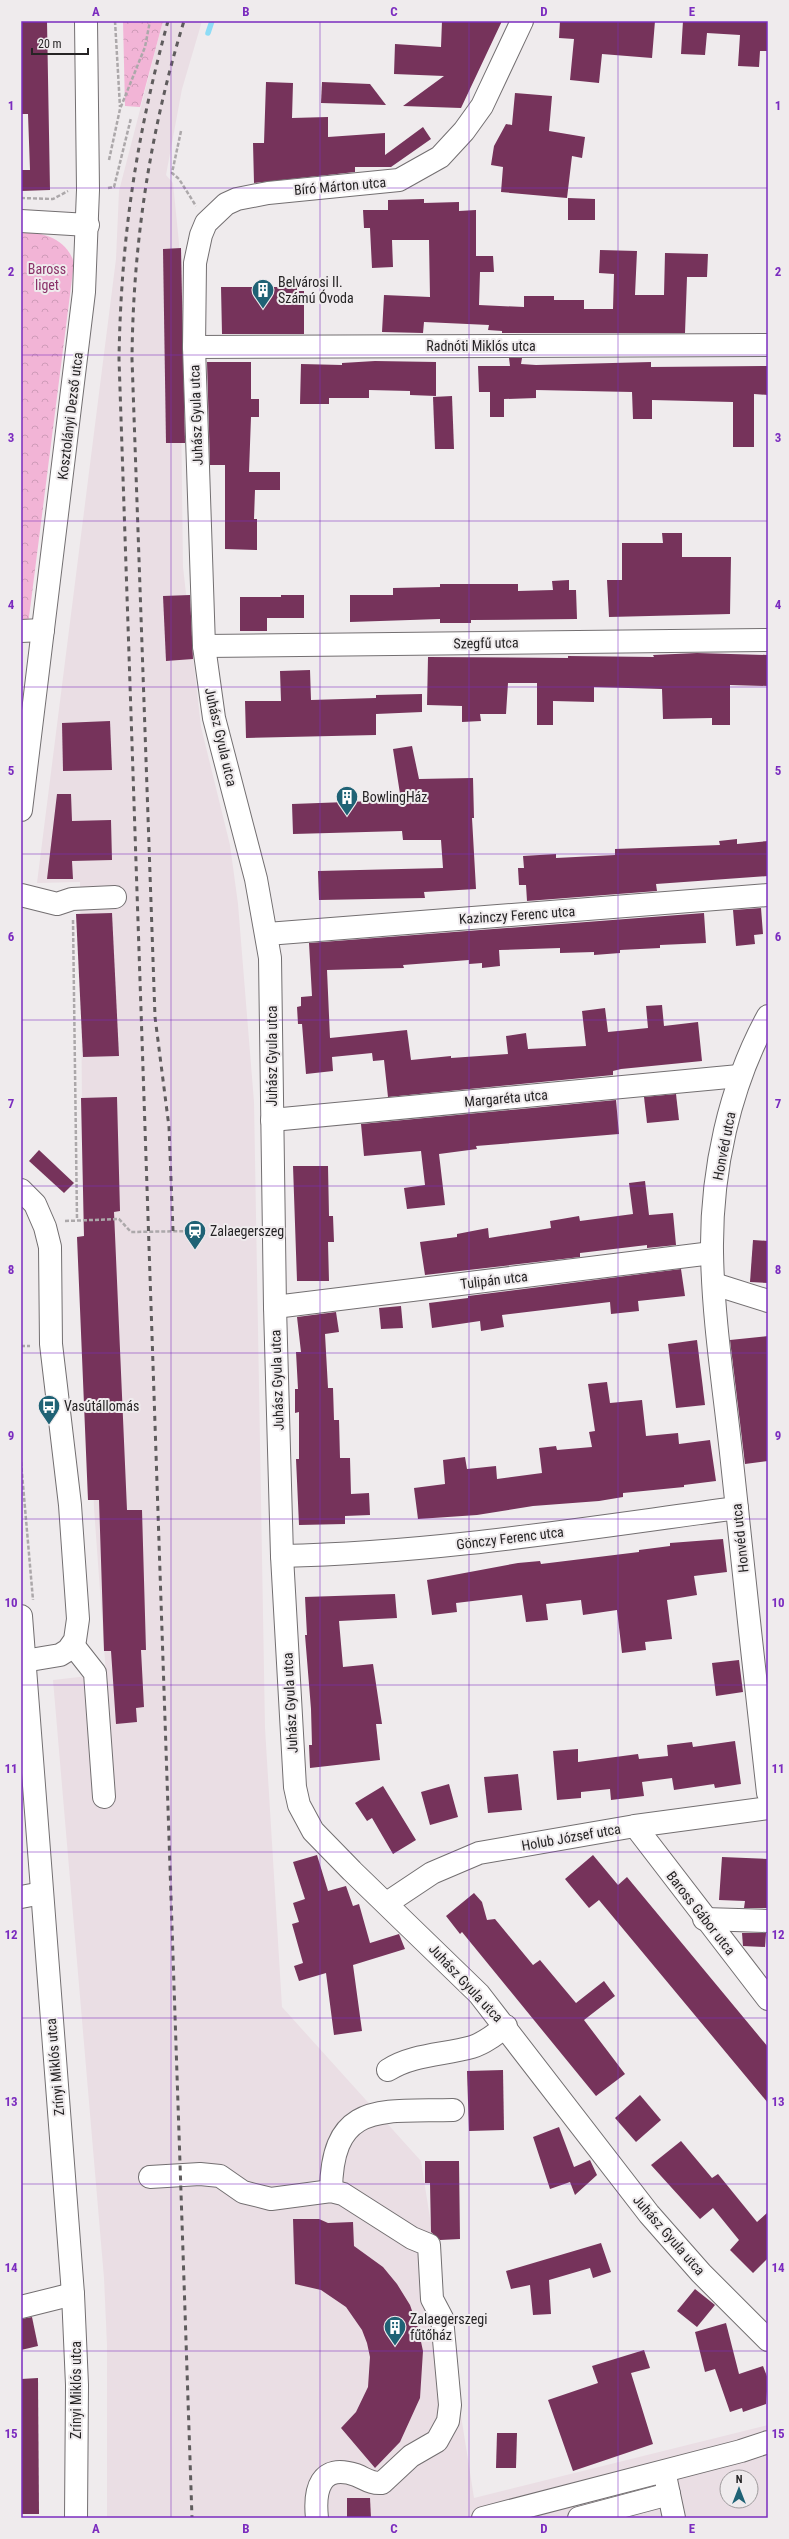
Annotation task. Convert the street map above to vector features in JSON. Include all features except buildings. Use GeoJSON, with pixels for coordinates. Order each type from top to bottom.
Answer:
{"type":"FeatureCollection","features":[{"type":"Feature","properties":{"kind":"street","name":"Kosztolányi Dezső utca"},"geometry":{"type":"LineString","coordinates":[[21,810],[81,328],[88,225],[86,21]]}},
{"type":"Feature","properties":{"kind":"street","name":"Bíró Márton utca"},"geometry":{"type":"LineString","coordinates":[[197,248],[206,223],[226,204],[251,195],[384,183],[399,180],[424,168],[452,146],[482,106],[522,21]]}},
{"type":"Feature","properties":{"kind":"street"},"geometry":{"type":"LineString","coordinates":[[21,221],[88,225]]}},
{"type":"Feature","properties":{"kind":"street","name":"Juhász Gyula utca"},"geometry":{"type":"LineString","coordinates":[[197,248],[194,347],[204,646],[214,718],[256,880],[267,934],[270,958],[275,1307],[282,1556],[297,1798],[306,1821],[313,1831],[352,1871],[387,1903],[479,1994],[506,2026],[649,2214],[701,2273],[768,2340]]}},
{"type":"Feature","properties":{"kind":"street","name":"Radnóti Miklós utca"},"geometry":{"type":"LineString","coordinates":[[194,347],[768,345]]}},
{"type":"Feature","properties":{"kind":"street"},"geometry":{"type":"LineString","coordinates":[[21,631],[43,630]]}},
{"type":"Feature","properties":{"kind":"street","name":"Szegfű utca"},"geometry":{"type":"LineString","coordinates":[[204,646],[768,640]]}},
{"type":"Feature","properties":{"kind":"street","name":"Kazinczy Ferenc utca"},"geometry":{"type":"LineString","coordinates":[[267,934],[768,895]]}},
{"type":"Feature","properties":{"kind":"street"},"geometry":{"type":"LineString","coordinates":[[21,896],[58,904],[72,900],[115,897]]}},
{"type":"Feature","properties":{"kind":"street","name":"Honvéd utca"},"geometry":{"type":"LineString","coordinates":[[768,1016],[753,1043],[739,1076],[721,1156],[715,1198],[712,1253],[737,1508],[768,1793]]}},
{"type":"Feature","properties":{"kind":"street","name":"Margaréta utca"},"geometry":{"type":"LineString","coordinates":[[272,1120],[739,1076]]}},
{"type":"Feature","properties":{"kind":"street"},"geometry":{"type":"LineString","coordinates":[[21,1190],[35,1204],[45,1227],[50,1247],[51,1344],[70,1505],[78,1619],[78,1632],[73,1645],[60,1654],[24,1661]]}},
{"type":"Feature","properties":{"kind":"street","name":"Tulipán utca"},"geometry":{"type":"LineString","coordinates":[[275,1307],[712,1253]]}},
{"type":"Feature","properties":{"kind":"street"},"geometry":{"type":"LineString","coordinates":[[714,1284],[768,1301]]}},
{"type":"Feature","properties":{"kind":"street","name":"Gönczy Ferenc utca"},"geometry":{"type":"LineString","coordinates":[[282,1556],[492,1541],[737,1508]]}},
{"type":"Feature","properties":{"kind":"street","name":"Zrínyi Miklós utca"},"geometry":{"type":"LineString","coordinates":[[21,1616],[24,1661],[31,1895],[73,2294],[77,2385],[76,2518]]}},
{"type":"Feature","properties":{"kind":"street"},"geometry":{"type":"LineString","coordinates":[[73,1645],[95,1673],[104,1797]]}},
{"type":"Feature","properties":{"kind":"street","name":"Holub József utca"},"geometry":{"type":"LineString","coordinates":[[387,1903],[432,1872],[479,1853],[635,1826],[768,1808]]}},
{"type":"Feature","properties":{"kind":"street","name":"Baross Gábor utca"},"geometry":{"type":"LineString","coordinates":[[635,1826],[704,1919],[768,1999]]}},
{"type":"Feature","properties":{"kind":"street"},"geometry":{"type":"LineString","coordinates":[[704,1919],[768,1921]]}},
{"type":"Feature","properties":{"kind":"street"},"geometry":{"type":"LineString","coordinates":[[388,2070],[408,2060],[472,2046],[492,2037],[506,2026]]}},
{"type":"Feature","properties":{"kind":"street"},"geometry":{"type":"LineString","coordinates":[[331,2191],[331,2170],[337,2145],[343,2134],[364,2116],[390,2112],[453,2110]]}},
{"type":"Feature","properties":{"kind":"street"},"geometry":{"type":"LineString","coordinates":[[150,2177],[200,2174],[220,2176],[243,2192],[271,2199],[331,2191],[342,2194],[412,2238],[429,2245],[432,2299],[442,2318],[450,2405],[448,2421],[437,2441],[411,2456],[382,2483],[367,2482],[357,2476],[344,2472],[328,2476],[316,2491],[317,2518]]}},
{"type":"Feature","properties":{"kind":"street"},"geometry":{"type":"LineString","coordinates":[[21,2307],[73,2294]]}},
{"type":"Feature","properties":{"kind":"street"},"geometry":{"type":"LineString","coordinates":[[483,2518],[664,2472],[768,2442]]}},
{"type":"Feature","properties":{"kind":"street"},"geometry":{"type":"LineString","coordinates":[[664,2472],[674,2518]]}},
{"type":"Feature","properties":{"kind":"street"},"geometry":{"type":"LineString","coordinates":[[580,2518],[669,2494]]}},
{"type":"Feature","properties":{"kind":"path"},"geometry":{"type":"LineString","coordinates":[[115,21],[120,109]]}},
{"type":"Feature","properties":{"kind":"path"},"geometry":{"type":"LineString","coordinates":[[108,167],[120,109],[145,47],[150,21]]}},
{"type":"Feature","properties":{"kind":"path"},"geometry":{"type":"LineString","coordinates":[[21,198],[53,199],[72,189],[88,190],[114,187],[131,118]]}},
{"type":"Feature","properties":{"kind":"path"},"geometry":{"type":"LineString","coordinates":[[181,131],[172,173],[179,179],[206,223]]}},
{"type":"Feature","properties":{"kind":"path"},"geometry":{"type":"LineString","coordinates":[[72,900],[77,1219]]}},
{"type":"Feature","properties":{"kind":"path"},"geometry":{"type":"LineString","coordinates":[[45,1227],[77,1219],[119,1219],[131,1232],[193,1231]]}},
{"type":"Feature","properties":{"kind":"shaded area"},"geometry":{"type":"Polygon","coordinates":[[[163,21],[202,21],[182,89],[166,175],[173,183],[179,243],[183,567],[201,727],[230,845],[238,904],[254,1102],[265,1728],[282,2007],[421,2161],[474,2498],[768,2425],[768,2518],[107,2518],[107,2345],[104,2278],[53,1680],[106,1674],[94,1508],[83,1213],[80,882],[37,883],[116,259],[119,191],[163,21]]]}},
{"type":"Feature","properties":{"kind":"green space"},"geometry":{"type":"Polygon","coordinates":[[[123,21],[163,21],[140,107],[125,106],[123,21]]]}},
{"type":"Feature","properties":{"kind":"green space","name":"Baross liget"},"geometry":{"type":"Polygon","coordinates":[[[21,232],[38,233],[53,238],[66,248],[74,263],[28,625],[21,625],[21,232]]]}},
{"type":"Feature","properties":{"kind":"waterway"},"geometry":{"type":"LineString","coordinates":[[208,33],[212,21]]}},
{"type":"Feature","properties":{"kind":"railway"},"geometry":{"type":"LineString","coordinates":[[168,21],[147,106],[132,188],[123,272],[119,359],[192,2518]]}},
{"type":"Feature","properties":{"kind":"railway"},"geometry":{"type":"LineString","coordinates":[[173,1231],[169,1127],[155,1017],[132,359],[136,273],[146,188],[162,104],[184,21]]}},
{"type":"Feature","properties":{"kind":"place","name":"Belvárosi II. Számú Óvoda"},"geometry":{"type":"Point","coordinates":[263,310]}},
{"type":"Feature","properties":{"kind":"place","name":"BowlingHáz"},"geometry":{"type":"Point","coordinates":[347,816]}},
{"type":"Feature","properties":{"kind":"place","name":"Zalaegerszeg"},"geometry":{"type":"Point","coordinates":[195,1250]}},
{"type":"Feature","properties":{"kind":"place","name":"Vasútállomás"},"geometry":{"type":"Point","coordinates":[49,1426]}},
{"type":"Feature","properties":{"kind":"place","name":"Zalaegerszegi fűtőház"},"geometry":{"type":"Point","coordinates":[395,2346]}}]}
